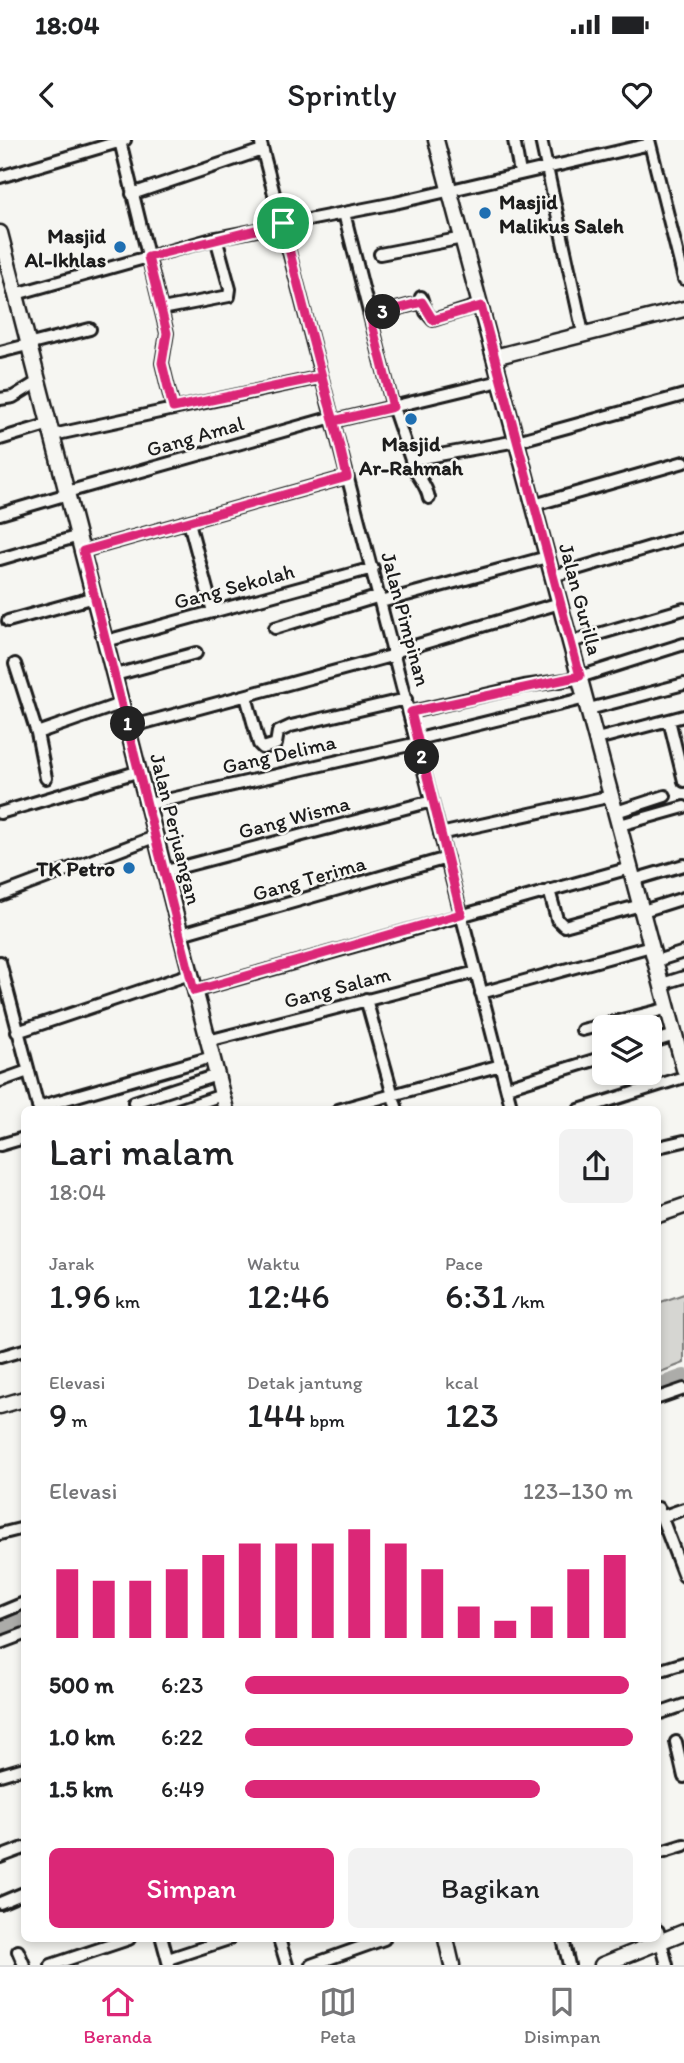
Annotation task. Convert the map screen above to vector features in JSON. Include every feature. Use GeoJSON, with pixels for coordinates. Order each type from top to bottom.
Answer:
{"type":"FeatureCollection","features":[{"type":"Feature","properties":{"kind":"street","name":"Jalan Gurilla"},"geometry":{"type":"LineString","coordinates":[[436,140],[684,1069]]}},
{"type":"Feature","properties":{"kind":"street"},"geometry":{"type":"LineString","coordinates":[[513,140],[520,173]]}},
{"type":"Feature","properties":{"kind":"street"},"geometry":{"type":"LineString","coordinates":[[541,140],[583,333]]}},
{"type":"Feature","properties":{"kind":"street"},"geometry":{"type":"LineString","coordinates":[[0,177],[123,141],[132,194],[167,333],[162,363],[173,408]]}},
{"type":"Feature","properties":{"kind":"street"},"geometry":{"type":"LineString","coordinates":[[16,294],[216,238],[344,213],[650,142],[684,279]]}},
{"type":"Feature","properties":{"kind":"street"},"geometry":{"type":"LineString","coordinates":[[132,194],[261,145]]}},
{"type":"Feature","properties":{"kind":"street","name":"Jalan Pimpinan"},"geometry":{"type":"LineString","coordinates":[[261,145],[287,222],[321,377],[411,712],[511,1106]]}},
{"type":"Feature","properties":{"kind":"street"},"geometry":{"type":"LineString","coordinates":[[344,213],[393,407],[416,477],[426,485],[429,498]]}},
{"type":"Feature","properties":{"kind":"street","name":"Jalan Perjuangan"},"geometry":{"type":"LineString","coordinates":[[0,233],[6,280],[16,294],[39,380],[224,1102]]}},
{"type":"Feature","properties":{"kind":"street"},"geometry":{"type":"LineString","coordinates":[[162,309],[229,296],[230,289],[216,238]]}},
{"type":"Feature","properties":{"kind":"street"},"geometry":{"type":"LineString","coordinates":[[380,254],[463,238]]}},
{"type":"Feature","properties":{"kind":"street"},"geometry":{"type":"LineString","coordinates":[[370,316],[421,299],[433,320],[481,306]]}},
{"type":"Feature","properties":{"kind":"street"},"geometry":{"type":"LineString","coordinates":[[494,357],[684,309]]}},
{"type":"Feature","properties":{"kind":"street"},"geometry":{"type":"LineString","coordinates":[[0,352],[90,329]]}},
{"type":"Feature","properties":{"kind":"street"},"geometry":{"type":"LineString","coordinates":[[0,439],[173,408],[321,377]]}},
{"type":"Feature","properties":{"kind":"street"},"geometry":{"type":"LineString","coordinates":[[0,399],[13,397],[39,380]]}},
{"type":"Feature","properties":{"kind":"street","name":"Gang Amal"},"geometry":{"type":"LineString","coordinates":[[0,514],[334,419],[500,381]]}},
{"type":"Feature","properties":{"kind":"street"},"geometry":{"type":"LineString","coordinates":[[411,460],[517,442],[684,395]]}},
{"type":"Feature","properties":{"kind":"street"},"geometry":{"type":"LineString","coordinates":[[534,505],[684,462]]}},
{"type":"Feature","properties":{"kind":"street"},"geometry":{"type":"LineString","coordinates":[[83,551],[347,477]]}},
{"type":"Feature","properties":{"kind":"street"},"geometry":{"type":"LineString","coordinates":[[189,522],[213,612]]}},
{"type":"Feature","properties":{"kind":"street"},"geometry":{"type":"LineString","coordinates":[[0,559],[79,536]]}},
{"type":"Feature","properties":{"kind":"street"},"geometry":{"type":"LineString","coordinates":[[553,576],[684,537]]}},
{"type":"Feature","properties":{"kind":"street"},"geometry":{"type":"LineString","coordinates":[[275,628],[547,558]]}},
{"type":"Feature","properties":{"kind":"street","name":"Gang Sekolah"},"geometry":{"type":"LineString","coordinates":[[106,641],[373,568]]}},
{"type":"Feature","properties":{"kind":"street"},"geometry":{"type":"LineString","coordinates":[[8,621],[95,597]]}},
{"type":"Feature","properties":{"kind":"street"},"geometry":{"type":"LineString","coordinates":[[129,727],[394,654],[560,603]]}},
{"type":"Feature","properties":{"kind":"street"},"geometry":{"type":"LineString","coordinates":[[571,642],[684,609]]}},
{"type":"Feature","properties":{"kind":"street"},"geometry":{"type":"LineString","coordinates":[[411,712],[580,676],[684,644]]}},
{"type":"Feature","properties":{"kind":"street"},"geometry":{"type":"LineString","coordinates":[[115,675],[197,653]]}},
{"type":"Feature","properties":{"kind":"street"},"geometry":{"type":"LineString","coordinates":[[15,664],[37,733],[46,778]]}},
{"type":"Feature","properties":{"kind":"street","name":"Gang Delima"},"geometry":{"type":"LineString","coordinates":[[149,804],[418,741],[684,684]]}},
{"type":"Feature","properties":{"kind":"street"},"geometry":{"type":"LineString","coordinates":[[246,696],[259,744],[263,748],[278,743],[278,732],[291,726],[406,699]]}},
{"type":"Feature","properties":{"kind":"street"},"geometry":{"type":"LineString","coordinates":[[37,733],[122,703]]}},
{"type":"Feature","properties":{"kind":"street"},"geometry":{"type":"LineString","coordinates":[[597,739],[684,716]]}},
{"type":"Feature","properties":{"kind":"street"},"geometry":{"type":"LineString","coordinates":[[669,720],[684,781]]}},
{"type":"Feature","properties":{"kind":"street"},"geometry":{"type":"LineString","coordinates":[[0,813],[140,771]]}},
{"type":"Feature","properties":{"kind":"street"},"geometry":{"type":"LineString","coordinates":[[440,834],[612,796]]}},
{"type":"Feature","properties":{"kind":"street"},"geometry":{"type":"LineString","coordinates":[[618,818],[665,796]]}},
{"type":"Feature","properties":{"kind":"street","name":"Gang Wisma"},"geometry":{"type":"LineString","coordinates":[[166,871],[432,801]]}},
{"type":"Feature","properties":{"kind":"street"},"geometry":{"type":"LineString","coordinates":[[618,818],[684,807]]}},
{"type":"Feature","properties":{"kind":"street"},"geometry":{"type":"LineString","coordinates":[[0,895],[157,836]]}},
{"type":"Feature","properties":{"kind":"street","name":"Gang Terima"},"geometry":{"type":"LineString","coordinates":[[181,934],[447,858]]}},
{"type":"Feature","properties":{"kind":"street"},"geometry":{"type":"LineString","coordinates":[[194,991],[549,890],[684,864]]}},
{"type":"Feature","properties":{"kind":"street"},"geometry":{"type":"LineString","coordinates":[[549,890],[557,919],[564,926],[684,898]]}},
{"type":"Feature","properties":{"kind":"street"},"geometry":{"type":"LineString","coordinates":[[481,993],[651,946]]}},
{"type":"Feature","properties":{"kind":"street"},"geometry":{"type":"LineString","coordinates":[[656,961],[684,952]]}},
{"type":"Feature","properties":{"kind":"street"},"geometry":{"type":"LineString","coordinates":[[0,962],[38,1106]]}},
{"type":"Feature","properties":{"kind":"street","name":"Gang Salam"},"geometry":{"type":"LineString","coordinates":[[208,1041],[476,972]]}},
{"type":"Feature","properties":{"kind":"street"},"geometry":{"type":"LineString","coordinates":[[17,1032],[190,974]]}},
{"type":"Feature","properties":{"kind":"street"},"geometry":{"type":"LineString","coordinates":[[662,984],[684,977]]}},
{"type":"Feature","properties":{"kind":"street"},"geometry":{"type":"LineString","coordinates":[[366,999],[396,1106]]}},
{"type":"Feature","properties":{"kind":"street"},"geometry":{"type":"LineString","coordinates":[[582,1030],[668,1008]]}},
{"type":"Feature","properties":{"kind":"street"},"geometry":{"type":"LineString","coordinates":[[0,1018],[12,1015]]}},
{"type":"Feature","properties":{"kind":"street"},"geometry":{"type":"LineString","coordinates":[[46,1106],[212,1057]]}},
{"type":"Feature","properties":{"kind":"street"},"geometry":{"type":"LineString","coordinates":[[507,1087],[592,1061]]}},
{"type":"Feature","properties":{"kind":"street"},"geometry":{"type":"LineString","coordinates":[[355,1106],[500,1065]]}},
{"type":"Feature","properties":{"kind":"street"},"geometry":{"type":"LineString","coordinates":[[0,1081],[28,1071]]}},
{"type":"Feature","properties":{"kind":"street"},"geometry":{"type":"LineString","coordinates":[[134,1102],[217,1075]]}},
{"type":"Feature","properties":{"kind":"street"},"geometry":{"type":"LineString","coordinates":[[592,1106],[684,1077]]}},
{"type":"Feature","properties":{"kind":"street"},"geometry":{"type":"LineString","coordinates":[[201,1106],[224,1102]]}},
{"type":"Feature","properties":{"kind":"street"},"geometry":{"type":"LineString","coordinates":[[0,1145],[21,1139]]}},
{"type":"Feature","properties":{"kind":"street"},"geometry":{"type":"LineString","coordinates":[[661,1146],[684,1141]]}},
{"type":"Feature","properties":{"kind":"street"},"geometry":{"type":"LineString","coordinates":[[661,1214],[684,1206]]}},
{"type":"Feature","properties":{"kind":"street"},"geometry":{"type":"LineString","coordinates":[[0,1357],[21,1351]]}},
{"type":"Feature","properties":{"kind":"street"},"geometry":{"type":"LineString","coordinates":[[661,1397],[684,1389]]}},
{"type":"Feature","properties":{"kind":"street"},"geometry":{"type":"LineString","coordinates":[[0,1406],[21,1400]]}},
{"type":"Feature","properties":{"kind":"street"},"geometry":{"type":"LineString","coordinates":[[661,1513],[684,1509]]}},
{"type":"Feature","properties":{"kind":"street"},"geometry":{"type":"LineString","coordinates":[[661,1516],[684,1576]]}},
{"type":"Feature","properties":{"kind":"street"},"geometry":{"type":"LineString","coordinates":[[0,1534],[21,1529]]}},
{"type":"Feature","properties":{"kind":"street"},"geometry":{"type":"LineString","coordinates":[[672,1545],[684,1541]]}},
{"type":"Feature","properties":{"kind":"street"},"geometry":{"type":"LineString","coordinates":[[0,1613],[21,1604]]}},
{"type":"Feature","properties":{"kind":"street"},"geometry":{"type":"LineString","coordinates":[[0,1643],[21,1635]]}},
{"type":"Feature","properties":{"kind":"street"},"geometry":{"type":"LineString","coordinates":[[661,1670],[684,1663]]}},
{"type":"Feature","properties":{"kind":"street"},"geometry":{"type":"LineString","coordinates":[[661,1713],[684,1705]]}},
{"type":"Feature","properties":{"kind":"street"},"geometry":{"type":"LineString","coordinates":[[676,1742],[684,1777]]}},
{"type":"Feature","properties":{"kind":"street"},"geometry":{"type":"LineString","coordinates":[[0,1775],[21,1769]]}},
{"type":"Feature","properties":{"kind":"street"},"geometry":{"type":"LineString","coordinates":[[0,1843],[2,1856],[21,1849]]}},
{"type":"Feature","properties":{"kind":"street"},"geometry":{"type":"LineString","coordinates":[[661,1852],[684,1845]]}},
{"type":"Feature","properties":{"kind":"street"},"geometry":{"type":"LineString","coordinates":[[0,1903],[21,1894]]}},
{"type":"Feature","properties":{"kind":"street"},"geometry":{"type":"LineString","coordinates":[[661,1936],[684,1932]]}},
{"type":"Feature","properties":{"kind":"street"},"geometry":{"type":"LineString","coordinates":[[51,1965],[120,1942]]}},
{"type":"Feature","properties":{"kind":"street"},"geometry":{"type":"LineString","coordinates":[[163,1942],[169,1962],[221,1942]]}},
{"type":"Feature","properties":{"kind":"street"},"geometry":{"type":"LineString","coordinates":[[280,1942],[287,1965]]}},
{"type":"Feature","properties":{"kind":"street"},"geometry":{"type":"LineString","coordinates":[[311,1965],[376,1942]]}},
{"type":"Feature","properties":{"kind":"street"},"geometry":{"type":"LineString","coordinates":[[447,1942],[452,1965]]}},
{"type":"Feature","properties":{"kind":"street"},"geometry":{"type":"LineString","coordinates":[[564,1942],[569,1965]]}},
{"type":"Feature","properties":{"kind":"street"},"geometry":{"type":"LineString","coordinates":[[602,1965],[647,1942]]}},
{"type":"Feature","properties":{"kind":"street"},"geometry":{"type":"LineString","coordinates":[[661,1942],[667,1965]]}},
{"type":"Feature","properties":{"kind":"street"},"geometry":{"type":"LineString","coordinates":[[18,1951],[24,1965]]}},
{"type":"Feature","properties":{"kind":"shaded area"},"geometry":{"type":"Polygon","coordinates":[[[684,1294],[684,1363],[661,1372],[661,1302],[684,1294]]]}},
{"type":"Feature","properties":{"kind":"waterway"},"geometry":{"type":"LineString","coordinates":[[661,1386],[684,1378]]}},
{"type":"Feature","properties":{"kind":"waterway"},"geometry":{"type":"LineString","coordinates":[[0,1629],[21,1622]]}},
{"type":"Feature","properties":{"kind":"place","name":"Masjid Malikus Saleh"},"geometry":{"type":"Point","coordinates":[485,213]}},
{"type":"Feature","properties":{"kind":"place","name":"Masjid Al-Ikhlas"},"geometry":{"type":"Point","coordinates":[120,247]}},
{"type":"Feature","properties":{"kind":"place","name":"Masjid Ar-Rahmah"},"geometry":{"type":"Point","coordinates":[411,419]}},
{"type":"Feature","properties":{"kind":"place","name":"TK Petro"},"geometry":{"type":"Point","coordinates":[129,868]}},
{"type":"Feature","properties":{"kind":"route"},"geometry":{"type":"LineString","coordinates":[[283,223],[148,257],[167,333],[162,363],[173,408],[321,377],[333,417],[334,421],[393,407],[370,316],[422,302],[428,317],[433,320],[481,306],[580,676],[411,712],[461,914],[194,991],[83,551],[347,477],[334,421],[321,377],[300,301],[283,223]]}}]}
